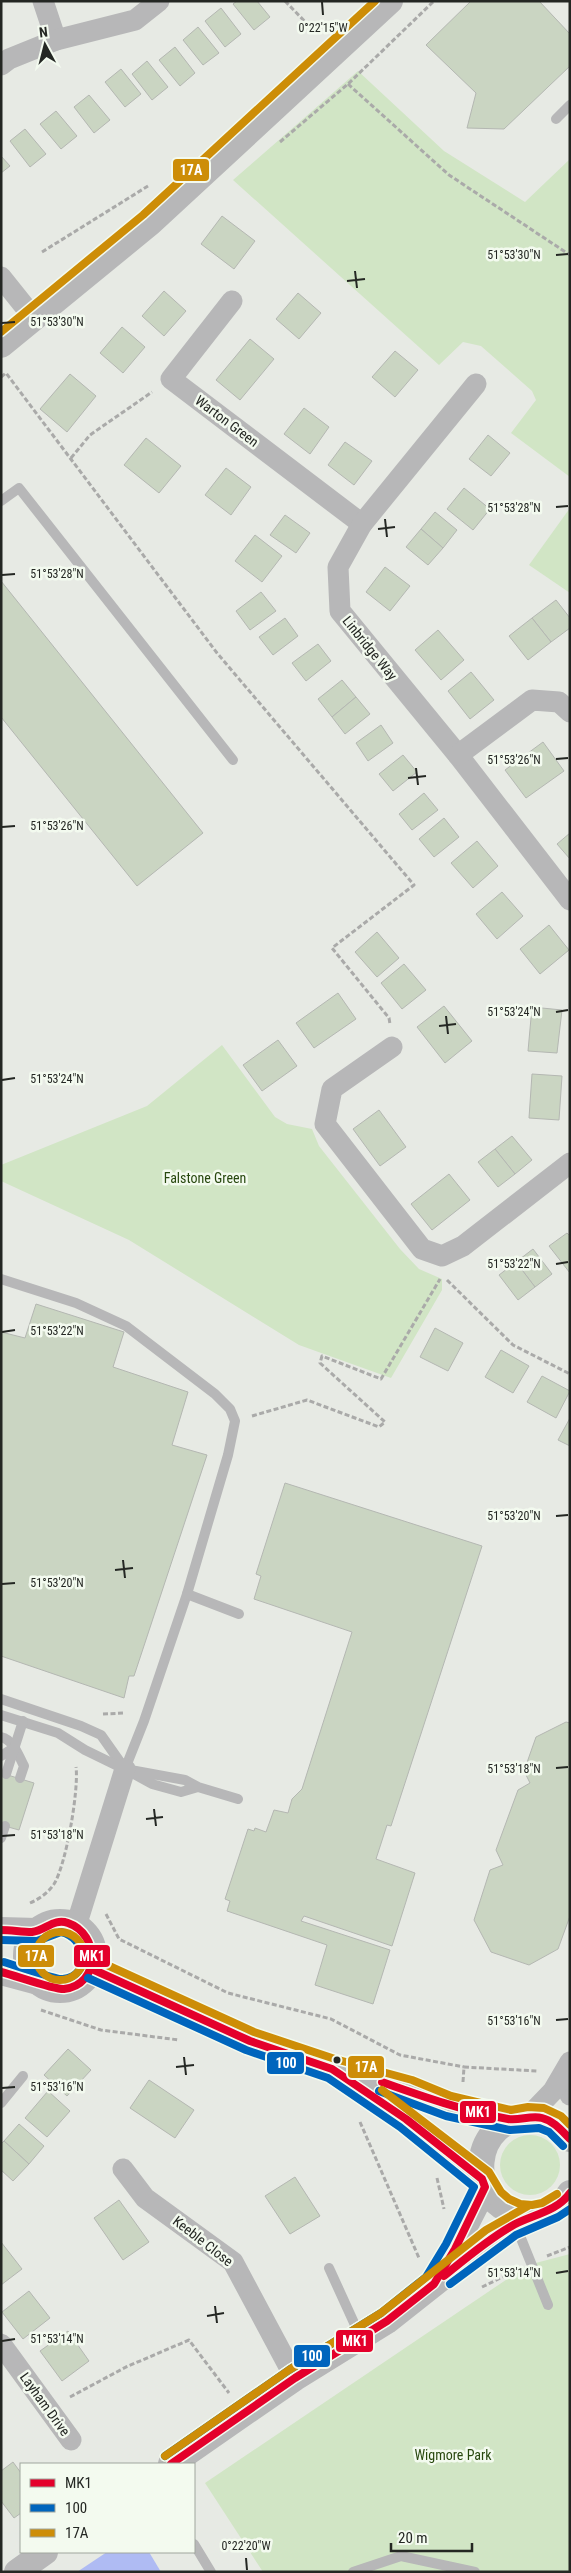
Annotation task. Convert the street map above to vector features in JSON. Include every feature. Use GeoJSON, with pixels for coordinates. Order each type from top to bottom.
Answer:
{"type":"FeatureCollection","features":[{"type":"Feature","properties":{"kind":"street"},"geometry":{"type":"LineString","coordinates":[[43,1],[56,40]]}},
{"type":"Feature","properties":{"kind":"street"},"geometry":{"type":"LineString","coordinates":[[1,65],[9,59],[56,40],[134,20],[159,1]]}},
{"type":"Feature","properties":{"kind":"street"},"geometry":{"type":"LineString","coordinates":[[1,345],[150,223],[390,1]]}},
{"type":"Feature","properties":{"kind":"street"},"geometry":{"type":"LineString","coordinates":[[1,277],[33,317]]}},
{"type":"Feature","properties":{"kind":"street"},"geometry":{"type":"LineString","coordinates":[[171,378],[232,301]]}},
{"type":"Feature","properties":{"kind":"street","name":"Warton Green"},"geometry":{"type":"LineString","coordinates":[[171,378],[362,524]]}},
{"type":"Feature","properties":{"kind":"street","name":"Linbridge Way"},"geometry":{"type":"LineString","coordinates":[[476,384],[362,524],[338,567],[340,611],[458,755],[570,900]]}},
{"type":"Feature","properties":{"kind":"street"},"geometry":{"type":"LineString","coordinates":[[458,755],[532,700],[559,702],[570,712]]}},
{"type":"Feature","properties":{"kind":"street"},"geometry":{"type":"LineString","coordinates":[[392,1047],[332,1089],[325,1124],[422,1249],[442,1256],[463,1246],[570,1163]]}},
{"type":"Feature","properties":{"kind":"street"},"geometry":{"type":"LineString","coordinates":[[76,1926],[124,1769]]}},
{"type":"Feature","properties":{"kind":"street"},"geometry":{"type":"LineString","coordinates":[[1,1930],[36,1931],[56,1922],[76,1926],[84,1932],[94,1949],[92,1969],[86,1978],[68,1989],[47,1988],[38,1982],[1,1972]]}},
{"type":"Feature","properties":{"kind":"street"},"geometry":{"type":"LineString","coordinates":[[36,1931],[26,1951],[28,1968],[38,1982]]}},
{"type":"Feature","properties":{"kind":"street"},"geometry":{"type":"LineString","coordinates":[[92,1969],[250,2041],[332,2069],[409,2090],[448,2106],[519,2119],[542,2118],[555,2124],[570,2139]]}},
{"type":"Feature","properties":{"kind":"street"},"geometry":{"type":"LineString","coordinates":[[434,2284],[455,2249],[483,2183],[480,2161],[485,2144],[496,2130],[519,2119],[552,2091],[570,2062]]}},
{"type":"Feature","properties":{"kind":"street"},"geometry":{"type":"LineString","coordinates":[[332,2069],[406,2119],[483,2183],[493,2199],[504,2208],[518,2214],[541,2217]]}},
{"type":"Feature","properties":{"kind":"street"},"geometry":{"type":"LineString","coordinates":[[570,2090],[570,2095]]}},
{"type":"Feature","properties":{"kind":"street","name":"Keeble Close"},"geometry":{"type":"LineString","coordinates":[[123,2169],[145,2198],[233,2262],[294,2378]]}},
{"type":"Feature","properties":{"kind":"street"},"geometry":{"type":"LineString","coordinates":[[172,2463],[294,2378],[395,2315],[492,2238],[541,2217],[558,2206],[570,2193]]}},
{"type":"Feature","properties":{"kind":"street","name":"Layham Drive"},"geometry":{"type":"LineString","coordinates":[[1,2344],[71,2440]]}},
{"type":"Feature","properties":{"kind":"street"},"geometry":{"type":"LineString","coordinates":[[16,2572],[44,2553]]}},
{"type":"Feature","properties":{"kind":"lane"},"geometry":{"type":"LineString","coordinates":[[556,119],[570,106]]}},
{"type":"Feature","properties":{"kind":"lane"},"geometry":{"type":"LineString","coordinates":[[1,501],[19,488],[233,760]]}},
{"type":"Feature","properties":{"kind":"lane"},"geometry":{"type":"LineString","coordinates":[[1,1279],[76,1303],[126,1326],[215,1394],[230,1409],[235,1421],[228,1456],[187,1594],[144,1721],[124,1769]]}},
{"type":"Feature","properties":{"kind":"lane"},"geometry":{"type":"LineString","coordinates":[[187,1594],[239,1614]]}},
{"type":"Feature","properties":{"kind":"lane"},"geometry":{"type":"LineString","coordinates":[[1,1699],[81,1726],[101,1735],[124,1769]]}},
{"type":"Feature","properties":{"kind":"lane"},"geometry":{"type":"LineString","coordinates":[[1,1715],[58,1733],[85,1750],[152,1784],[181,1792],[198,1787],[238,1799]]}},
{"type":"Feature","properties":{"kind":"lane"},"geometry":{"type":"LineString","coordinates":[[6,1774],[23,1721]]}},
{"type":"Feature","properties":{"kind":"lane"},"geometry":{"type":"LineString","coordinates":[[1,1737],[7,1738],[15,1747],[24,1766],[20,1778]]}},
{"type":"Feature","properties":{"kind":"lane"},"geometry":{"type":"LineString","coordinates":[[1,1756],[15,1747]]}},
{"type":"Feature","properties":{"kind":"lane"},"geometry":{"type":"LineString","coordinates":[[1,1838],[5,1826]]}},
{"type":"Feature","properties":{"kind":"lane"},"geometry":{"type":"LineString","coordinates":[[1,2103],[23,2076]]}},
{"type":"Feature","properties":{"kind":"lane"},"geometry":{"type":"LineString","coordinates":[[541,2217],[548,2305]]}},
{"type":"Feature","properties":{"kind":"lane"},"geometry":{"type":"LineString","coordinates":[[329,2268],[361,2337]]}},
{"type":"Feature","properties":{"kind":"lane"},"geometry":{"type":"LineString","coordinates":[[195,2546],[211,2572]]}},
{"type":"Feature","properties":{"kind":"lane"},"geometry":{"type":"LineString","coordinates":[[353,2572],[401,2556],[475,2572]]}},
{"type":"Feature","properties":{"kind":"path"},"geometry":{"type":"LineString","coordinates":[[285,1],[318,35]]}},
{"type":"Feature","properties":{"kind":"path"},"geometry":{"type":"LineString","coordinates":[[434,1],[348,84],[449,175],[570,254]]}},
{"type":"Feature","properties":{"kind":"path"},"geometry":{"type":"LineString","coordinates":[[42,252],[129,198]]}},
{"type":"Feature","properties":{"kind":"path"},"geometry":{"type":"LineString","coordinates":[[1,377],[6,373],[217,653],[414,885],[332,948],[389,1018],[392,1047]]}},
{"type":"Feature","properties":{"kind":"path"},"geometry":{"type":"LineString","coordinates":[[70,458],[90,435],[171,378]]}},
{"type":"Feature","properties":{"kind":"path"},"geometry":{"type":"LineString","coordinates":[[235,1421],[307,1400],[380,1427],[385,1422],[320,1363],[322,1356],[381,1379],[442,1275],[513,1345],[570,1374]]}},
{"type":"Feature","properties":{"kind":"path"},"geometry":{"type":"LineString","coordinates":[[99,1714],[125,1713]]}},
{"type":"Feature","properties":{"kind":"path"},"geometry":{"type":"LineString","coordinates":[[22,1907],[40,1898],[54,1884],[71,1829],[77,1776],[75,1761]]}},
{"type":"Feature","properties":{"kind":"path"},"geometry":{"type":"LineString","coordinates":[[104,1910],[119,1939],[228,1993],[330,2019],[400,2055],[464,2067],[542,2072]]}},
{"type":"Feature","properties":{"kind":"path"},"geometry":{"type":"LineString","coordinates":[[38,2008],[101,2030],[177,2039],[186,2042]]}},
{"type":"Feature","properties":{"kind":"path"},"geometry":{"type":"LineString","coordinates":[[463,2082],[464,2067]]}},
{"type":"Feature","properties":{"kind":"path"},"geometry":{"type":"LineString","coordinates":[[359,2119],[420,2261],[426,2257]]}},
{"type":"Feature","properties":{"kind":"path"},"geometry":{"type":"LineString","coordinates":[[436,2174],[445,2211]]}},
{"type":"Feature","properties":{"kind":"path"},"geometry":{"type":"LineString","coordinates":[[540,2258],[570,2247]]}},
{"type":"Feature","properties":{"kind":"path"},"geometry":{"type":"LineString","coordinates":[[482,2287],[523,2267]]}},
{"type":"Feature","properties":{"kind":"path"},"geometry":{"type":"LineString","coordinates":[[49,2408],[126,2367],[189,2340],[232,2396]]}},
{"type":"Feature","properties":{"kind":"green space"},"geometry":{"type":"Polygon","coordinates":[[[358,71],[444,151],[525,202],[570,159],[570,477],[511,433],[536,400],[532,391],[481,346],[463,342],[439,365],[233,180],[358,71]]]}},
{"type":"Feature","properties":{"kind":"green space"},"geometry":{"type":"Polygon","coordinates":[[[570,508],[570,593],[529,565],[570,508]]]}},
{"type":"Feature","properties":{"kind":"green space","name":"Falstone Green"},"geometry":{"type":"Polygon","coordinates":[[[222,1045],[275,1117],[287,1124],[312,1129],[319,1146],[400,1249],[419,1269],[442,1279],[442,1290],[391,1378],[299,1345],[129,1240],[1,1181],[1,1165],[147,1106],[222,1045]]]}},
{"type":"Feature","properties":{"kind":"green space"},"geometry":{"type":"Polygon","coordinates":[[[530,2135],[542,2137],[555,2148],[560,2165],[558,2177],[547,2190],[530,2195],[518,2193],[505,2182],[500,2165],[502,2153],[513,2140],[530,2135]]]}},
{"type":"Feature","properties":{"kind":"green space","name":"Wigmore Park"},"geometry":{"type":"Polygon","coordinates":[[[570,2254],[570,2572],[263,2572],[205,2483],[528,2265],[570,2254]]]}},
{"type":"Feature","properties":{"kind":"water"},"geometry":{"type":"Polygon","coordinates":[[[106,2553],[150,2553],[161,2572],[77,2572],[106,2553]]]}},
{"type":"Feature","properties":{"kind":"building"},"geometry":{"type":"Polygon","coordinates":[[[237,1],[257,1],[270,17],[254,30],[233,4],[237,1]]]}},
{"type":"Feature","properties":{"kind":"building"},"geometry":{"type":"Polygon","coordinates":[[[471,1],[539,1],[570,34],[570,66],[504,129],[467,128],[476,93],[426,45],[471,1]]]}},
{"type":"Feature","properties":{"kind":"building"},"geometry":{"type":"Polygon","coordinates":[[[221,8],[241,34],[225,47],[205,21],[221,8]]]}},
{"type":"Feature","properties":{"kind":"building"},"geometry":{"type":"Polygon","coordinates":[[[198,27],[219,53],[203,65],[183,40],[198,27]]]}},
{"type":"Feature","properties":{"kind":"building"},"geometry":{"type":"Polygon","coordinates":[[[175,47],[195,73],[180,86],[159,60],[175,47]]]}},
{"type":"Feature","properties":{"kind":"building"},"geometry":{"type":"Polygon","coordinates":[[[147,61],[168,87],[152,100],[132,74],[147,61]]]}},
{"type":"Feature","properties":{"kind":"building"},"geometry":{"type":"Polygon","coordinates":[[[121,69],[141,94],[125,107],[105,82],[121,69]]]}},
{"type":"Feature","properties":{"kind":"building"},"geometry":{"type":"Polygon","coordinates":[[[89,95],[110,120],[94,133],[74,107],[89,95]]]}},
{"type":"Feature","properties":{"kind":"building"},"geometry":{"type":"Polygon","coordinates":[[[56,111],[77,136],[61,149],[40,124],[56,111]]]}},
{"type":"Feature","properties":{"kind":"building"},"geometry":{"type":"Polygon","coordinates":[[[25,129],[46,154],[30,167],[10,141],[25,129]]]}},
{"type":"Feature","properties":{"kind":"building"},"geometry":{"type":"Polygon","coordinates":[[[1,156],[10,166],[1,173],[1,156]]]}},
{"type":"Feature","properties":{"kind":"building"},"geometry":{"type":"Polygon","coordinates":[[[222,216],[255,241],[234,269],[201,244],[222,216]]]}},
{"type":"Feature","properties":{"kind":"building"},"geometry":{"type":"Polygon","coordinates":[[[164,291],[186,311],[164,336],[142,316],[164,291]]]}},
{"type":"Feature","properties":{"kind":"building"},"geometry":{"type":"Polygon","coordinates":[[[298,293],[321,313],[299,339],[276,319],[298,293]]]}},
{"type":"Feature","properties":{"kind":"building"},"geometry":{"type":"Polygon","coordinates":[[[122,327],[145,347],[123,373],[100,353],[122,327]]]}},
{"type":"Feature","properties":{"kind":"building"},"geometry":{"type":"Polygon","coordinates":[[[250,339],[274,359],[240,400],[216,380],[250,339]]]}},
{"type":"Feature","properties":{"kind":"building"},"geometry":{"type":"Polygon","coordinates":[[[395,351],[418,370],[395,397],[372,377],[395,351]]]}},
{"type":"Feature","properties":{"kind":"building"},"geometry":{"type":"Polygon","coordinates":[[[70,374],[96,396],[67,432],[40,409],[70,374]]]}},
{"type":"Feature","properties":{"kind":"building"},"geometry":{"type":"Polygon","coordinates":[[[304,408],[329,427],[310,454],[284,434],[304,408]]]}},
{"type":"Feature","properties":{"kind":"building"},"geometry":{"type":"Polygon","coordinates":[[[488,435],[510,453],[491,476],[469,459],[488,435]]]}},
{"type":"Feature","properties":{"kind":"building"},"geometry":{"type":"Polygon","coordinates":[[[146,438],[181,466],[159,493],[124,465],[146,438]]]}},
{"type":"Feature","properties":{"kind":"building"},"geometry":{"type":"Polygon","coordinates":[[[345,442],[372,461],[354,485],[328,465],[345,442]]]}},
{"type":"Feature","properties":{"kind":"building"},"geometry":{"type":"Polygon","coordinates":[[[226,468],[251,487],[231,515],[205,495],[226,468]]]}},
{"type":"Feature","properties":{"kind":"building"},"geometry":{"type":"Polygon","coordinates":[[[464,488],[490,509],[473,530],[447,509],[464,488]]]}},
{"type":"Feature","properties":{"kind":"building"},"geometry":{"type":"Polygon","coordinates":[[[435,512],[457,530],[443,548],[421,529],[435,512]]]}},
{"type":"Feature","properties":{"kind":"building"},"geometry":{"type":"Polygon","coordinates":[[[285,515],[310,533],[296,553],[270,535],[285,515]]]}},
{"type":"Feature","properties":{"kind":"building"},"geometry":{"type":"Polygon","coordinates":[[[421,529],[443,548],[428,565],[406,547],[421,529]]]}},
{"type":"Feature","properties":{"kind":"building"},"geometry":{"type":"Polygon","coordinates":[[[255,535],[282,556],[262,582],[235,561],[255,535]]]}},
{"type":"Feature","properties":{"kind":"building"},"geometry":{"type":"Polygon","coordinates":[[[385,567],[410,586],[390,611],[366,592],[385,567]]]}},
{"type":"Feature","properties":{"kind":"building"},"geometry":{"type":"Polygon","coordinates":[[[1,581],[203,833],[137,886],[1,717],[1,581]]]}},
{"type":"Feature","properties":{"kind":"building"},"geometry":{"type":"Polygon","coordinates":[[[261,592],[276,611],[250,630],[236,611],[261,592]]]}},
{"type":"Feature","properties":{"kind":"building"},"geometry":{"type":"Polygon","coordinates":[[[556,600],[570,618],[570,628],[551,642],[532,618],[556,600]]]}},
{"type":"Feature","properties":{"kind":"building"},"geometry":{"type":"Polygon","coordinates":[[[285,618],[298,636],[273,655],[259,637],[285,618]]]}},
{"type":"Feature","properties":{"kind":"building"},"geometry":{"type":"Polygon","coordinates":[[[532,618],[551,642],[528,660],[509,636],[532,618]]]}},
{"type":"Feature","properties":{"kind":"building"},"geometry":{"type":"Polygon","coordinates":[[[438,630],[464,660],[441,680],[415,650],[438,630]]]}},
{"type":"Feature","properties":{"kind":"building"},"geometry":{"type":"Polygon","coordinates":[[[318,644],[331,661],[306,681],[292,663],[318,644]]]}},
{"type":"Feature","properties":{"kind":"building"},"geometry":{"type":"Polygon","coordinates":[[[471,672],[494,700],[470,719],[448,691],[471,672]]]}},
{"type":"Feature","properties":{"kind":"building"},"geometry":{"type":"Polygon","coordinates":[[[342,680],[356,697],[332,717],[318,699],[342,680]]]}},
{"type":"Feature","properties":{"kind":"building"},"geometry":{"type":"Polygon","coordinates":[[[356,697],[370,714],[345,734],[332,717],[356,697]]]}},
{"type":"Feature","properties":{"kind":"building"},"geometry":{"type":"Polygon","coordinates":[[[381,725],[393,743],[368,761],[356,743],[381,725]]]}},
{"type":"Feature","properties":{"kind":"building"},"geometry":{"type":"Polygon","coordinates":[[[543,742],[564,771],[526,798],[505,770],[543,742]]]}},
{"type":"Feature","properties":{"kind":"building"},"geometry":{"type":"Polygon","coordinates":[[[403,755],[417,772],[393,791],[379,774],[403,755]]]}},
{"type":"Feature","properties":{"kind":"building"},"geometry":{"type":"Polygon","coordinates":[[[424,793],[438,810],[412,830],[399,814],[424,793]]]}},
{"type":"Feature","properties":{"kind":"building"},"geometry":{"type":"Polygon","coordinates":[[[444,818],[459,837],[434,857],[419,839],[444,818]]]}},
{"type":"Feature","properties":{"kind":"building"},"geometry":{"type":"Polygon","coordinates":[[[570,833],[570,859],[557,844],[570,833]]]}},
{"type":"Feature","properties":{"kind":"building"},"geometry":{"type":"Polygon","coordinates":[[[477,841],[498,866],[473,888],[451,863],[477,841]]]}},
{"type":"Feature","properties":{"kind":"building"},"geometry":{"type":"Polygon","coordinates":[[[502,892],[523,916],[497,939],[476,914],[502,892]]]}},
{"type":"Feature","properties":{"kind":"building"},"geometry":{"type":"Polygon","coordinates":[[[549,925],[569,950],[540,974],[520,949],[549,925]]]}},
{"type":"Feature","properties":{"kind":"building"},"geometry":{"type":"Polygon","coordinates":[[[377,932],[399,958],[377,977],[355,952],[377,932]]]}},
{"type":"Feature","properties":{"kind":"building"},"geometry":{"type":"Polygon","coordinates":[[[404,964],[426,990],[402,1009],[381,983],[404,964]]]}},
{"type":"Feature","properties":{"kind":"building"},"geometry":{"type":"Polygon","coordinates":[[[338,993],[356,1019],[314,1048],[296,1023],[338,993]]]}},
{"type":"Feature","properties":{"kind":"building"},"geometry":{"type":"Polygon","coordinates":[[[444,1006],[472,1041],[445,1063],[417,1027],[444,1006]]]}},
{"type":"Feature","properties":{"kind":"building"},"geometry":{"type":"Polygon","coordinates":[[[532,1007],[562,1010],[557,1053],[528,1051],[532,1007]]]}},
{"type":"Feature","properties":{"kind":"building"},"geometry":{"type":"Polygon","coordinates":[[[278,1040],[297,1066],[262,1091],[243,1065],[278,1040]]]}},
{"type":"Feature","properties":{"kind":"building"},"geometry":{"type":"Polygon","coordinates":[[[532,1074],[562,1076],[559,1120],[529,1118],[532,1074]]]}},
{"type":"Feature","properties":{"kind":"building"},"geometry":{"type":"Polygon","coordinates":[[[379,1110],[406,1147],[380,1166],[353,1129],[379,1110]]]}},
{"type":"Feature","properties":{"kind":"building"},"geometry":{"type":"Polygon","coordinates":[[[512,1136],[532,1160],[515,1174],[495,1149],[512,1136]]]}},
{"type":"Feature","properties":{"kind":"building"},"geometry":{"type":"Polygon","coordinates":[[[495,1149],[515,1174],[498,1187],[478,1162],[495,1149]]]}},
{"type":"Feature","properties":{"kind":"building"},"geometry":{"type":"Polygon","coordinates":[[[449,1174],[470,1200],[432,1230],[411,1204],[449,1174]]]}},
{"type":"Feature","properties":{"kind":"building"},"geometry":{"type":"Polygon","coordinates":[[[567,1233],[570,1236],[570,1273],[549,1246],[567,1233]]]}},
{"type":"Feature","properties":{"kind":"building"},"geometry":{"type":"Polygon","coordinates":[[[533,1249],[552,1274],[535,1287],[516,1262],[533,1249]]]}},
{"type":"Feature","properties":{"kind":"building"},"geometry":{"type":"Polygon","coordinates":[[[516,1262],[535,1287],[518,1300],[499,1275],[516,1262]]]}},
{"type":"Feature","properties":{"kind":"building"},"geometry":{"type":"Polygon","coordinates":[[[36,1304],[124,1332],[113,1367],[188,1392],[172,1445],[207,1455],[134,1676],[129,1676],[124,1698],[1,1656],[1,1332],[25,1338],[36,1304]]]}},
{"type":"Feature","properties":{"kind":"building"},"geometry":{"type":"Polygon","coordinates":[[[435,1328],[463,1343],[448,1371],[420,1357],[435,1328]]]}},
{"type":"Feature","properties":{"kind":"building"},"geometry":{"type":"Polygon","coordinates":[[[501,1350],[529,1366],[513,1393],[485,1377],[501,1350]]]}},
{"type":"Feature","properties":{"kind":"building"},"geometry":{"type":"Polygon","coordinates":[[[542,1376],[570,1391],[556,1418],[527,1402],[542,1376]]]}},
{"type":"Feature","properties":{"kind":"building"},"geometry":{"type":"Polygon","coordinates":[[[570,1418],[570,1446],[558,1440],[570,1418]]]}},
{"type":"Feature","properties":{"kind":"building"},"geometry":{"type":"Polygon","coordinates":[[[285,1483],[482,1546],[391,1826],[387,1825],[376,1859],[415,1873],[392,1946],[304,1916],[301,1921],[390,1950],[373,2004],[315,1985],[327,1945],[227,1911],[230,1901],[225,1899],[248,1829],[254,1831],[255,1828],[266,1832],[274,1810],[288,1813],[292,1799],[302,1789],[352,1632],[254,1599],[261,1576],[256,1574],[285,1483]]]}},
{"type":"Feature","properties":{"kind":"building"},"geometry":{"type":"Polygon","coordinates":[[[566,1722],[570,1723],[570,1916],[558,1949],[529,1965],[491,1952],[474,1920],[490,1870],[503,1865],[496,1850],[518,1790],[530,1783],[524,1771],[536,1737],[566,1722]]]}},
{"type":"Feature","properties":{"kind":"building"},"geometry":{"type":"Polygon","coordinates":[[[1,1773],[34,1783],[19,1830],[1,1825],[1,1773]]]}},
{"type":"Feature","properties":{"kind":"building"},"geometry":{"type":"Polygon","coordinates":[[[68,2049],[91,2070],[67,2096],[44,2075],[68,2049]]]}},
{"type":"Feature","properties":{"kind":"building"},"geometry":{"type":"Polygon","coordinates":[[[149,2080],[194,2110],[175,2138],[130,2108],[149,2080]]]}},
{"type":"Feature","properties":{"kind":"building"},"geometry":{"type":"Polygon","coordinates":[[[48,2091],[70,2111],[47,2137],[25,2118],[48,2091]]]}},
{"type":"Feature","properties":{"kind":"building"},"geometry":{"type":"Polygon","coordinates":[[[19,2124],[44,2146],[29,2164],[4,2141],[19,2124]]]}},
{"type":"Feature","properties":{"kind":"building"},"geometry":{"type":"Polygon","coordinates":[[[4,2141],[29,2164],[13,2181],[1,2170],[1,2144],[4,2141]]]}},
{"type":"Feature","properties":{"kind":"building"},"geometry":{"type":"Polygon","coordinates":[[[295,2177],[320,2216],[290,2234],[265,2196],[295,2177]]]}},
{"type":"Feature","properties":{"kind":"building"},"geometry":{"type":"Polygon","coordinates":[[[119,2200],[149,2242],[123,2260],[94,2218],[119,2200]]]}},
{"type":"Feature","properties":{"kind":"building"},"geometry":{"type":"Polygon","coordinates":[[[1,2242],[22,2269],[1,2285],[1,2242]]]}},
{"type":"Feature","properties":{"kind":"building"},"geometry":{"type":"Polygon","coordinates":[[[29,2291],[50,2318],[23,2339],[2,2312],[29,2291]]]}},
{"type":"Feature","properties":{"kind":"building"},"geometry":{"type":"Polygon","coordinates":[[[68,2331],[89,2361],[62,2381],[40,2351],[68,2331]]]}},
{"type":"Feature","properties":{"kind":"building"},"geometry":{"type":"Polygon","coordinates":[[[13,2462],[20,2472],[20,2514],[14,2518],[1,2501],[1,2471],[13,2462]]]}},
{"type":"Feature","properties":{"kind":"transit line","name":"17A"},"geometry":{"type":"LineString","coordinates":[[1,332],[143,215],[375,1]]}},
{"type":"Feature","properties":{"kind":"transit line","name":"MK1"},"geometry":{"type":"LineString","coordinates":[[1,1930],[32,1932],[54,1923],[68,1923],[79,1929],[86,1937],[91,1948],[92,1959],[85,1979],[76,1985],[64,1989],[1,1972]]}},
{"type":"Feature","properties":{"kind":"transit line","name":"17A"},"geometry":{"type":"LineString","coordinates":[[55,1932],[65,1932],[77,1939],[84,1951],[84,1956],[84,1961],[77,1973],[65,1980],[55,1980],[47,1976],[40,1969],[36,1961],[36,1951],[40,1943],[47,1936],[55,1932]]}},
{"type":"Feature","properties":{"kind":"transit line","name":"100"},"geometry":{"type":"LineString","coordinates":[[1,1940],[37,1941],[61,1932],[69,1935],[76,1941],[82,1956],[82,1964],[78,1971],[72,1976],[63,1979],[4,1962]]}},
{"type":"Feature","properties":{"kind":"transit line","name":"17A"},"geometry":{"type":"LineString","coordinates":[[96,1960],[254,2032],[335,2059],[412,2080],[451,2096],[511,2110],[528,2107],[544,2108],[561,2116],[570,2125]]}},
{"type":"Feature","properties":{"kind":"transit line","name":"MK1"},"geometry":{"type":"LineString","coordinates":[[92,1969],[250,2041],[332,2069],[406,2119],[482,2179],[485,2187],[455,2249],[434,2284],[387,2321],[295,2378],[172,2463]]}},
{"type":"Feature","properties":{"kind":"transit line","name":"100"},"geometry":{"type":"LineString","coordinates":[[88,1978],[246,2050],[328,2078],[400,2127],[474,2187],[446,2244],[426,2277],[381,2313],[289,2370],[165,2456]]}},
{"type":"Feature","properties":{"kind":"transit line","name":"MK1"},"geometry":{"type":"LineString","coordinates":[[382,2082],[444,2103],[492,2116],[512,2119],[534,2117],[546,2119],[570,2139]]}},
{"type":"Feature","properties":{"kind":"transit line","name":"17A"},"geometry":{"type":"LineString","coordinates":[[382,2090],[489,2172],[501,2192],[509,2199],[520,2204],[532,2205],[542,2203],[557,2194]]}},
{"type":"Feature","properties":{"kind":"transit line","name":"100"},"geometry":{"type":"LineString","coordinates":[[379,2091],[446,2116],[510,2130],[539,2128],[549,2132],[563,2146]]}},
{"type":"Feature","properties":{"kind":"transit line","name":"MK1"},"geometry":{"type":"LineString","coordinates":[[444,2276],[501,2232],[550,2209],[564,2200],[570,2193]]}},
{"type":"Feature","properties":{"kind":"transit line","name":"17A"},"geometry":{"type":"LineString","coordinates":[[165,2456],[289,2370],[381,2313],[486,2230],[528,2206]]}},
{"type":"Feature","properties":{"kind":"transit line","name":"100"},"geometry":{"type":"LineString","coordinates":[[450,2284],[516,2235],[558,2217],[570,2209]]}}]}
